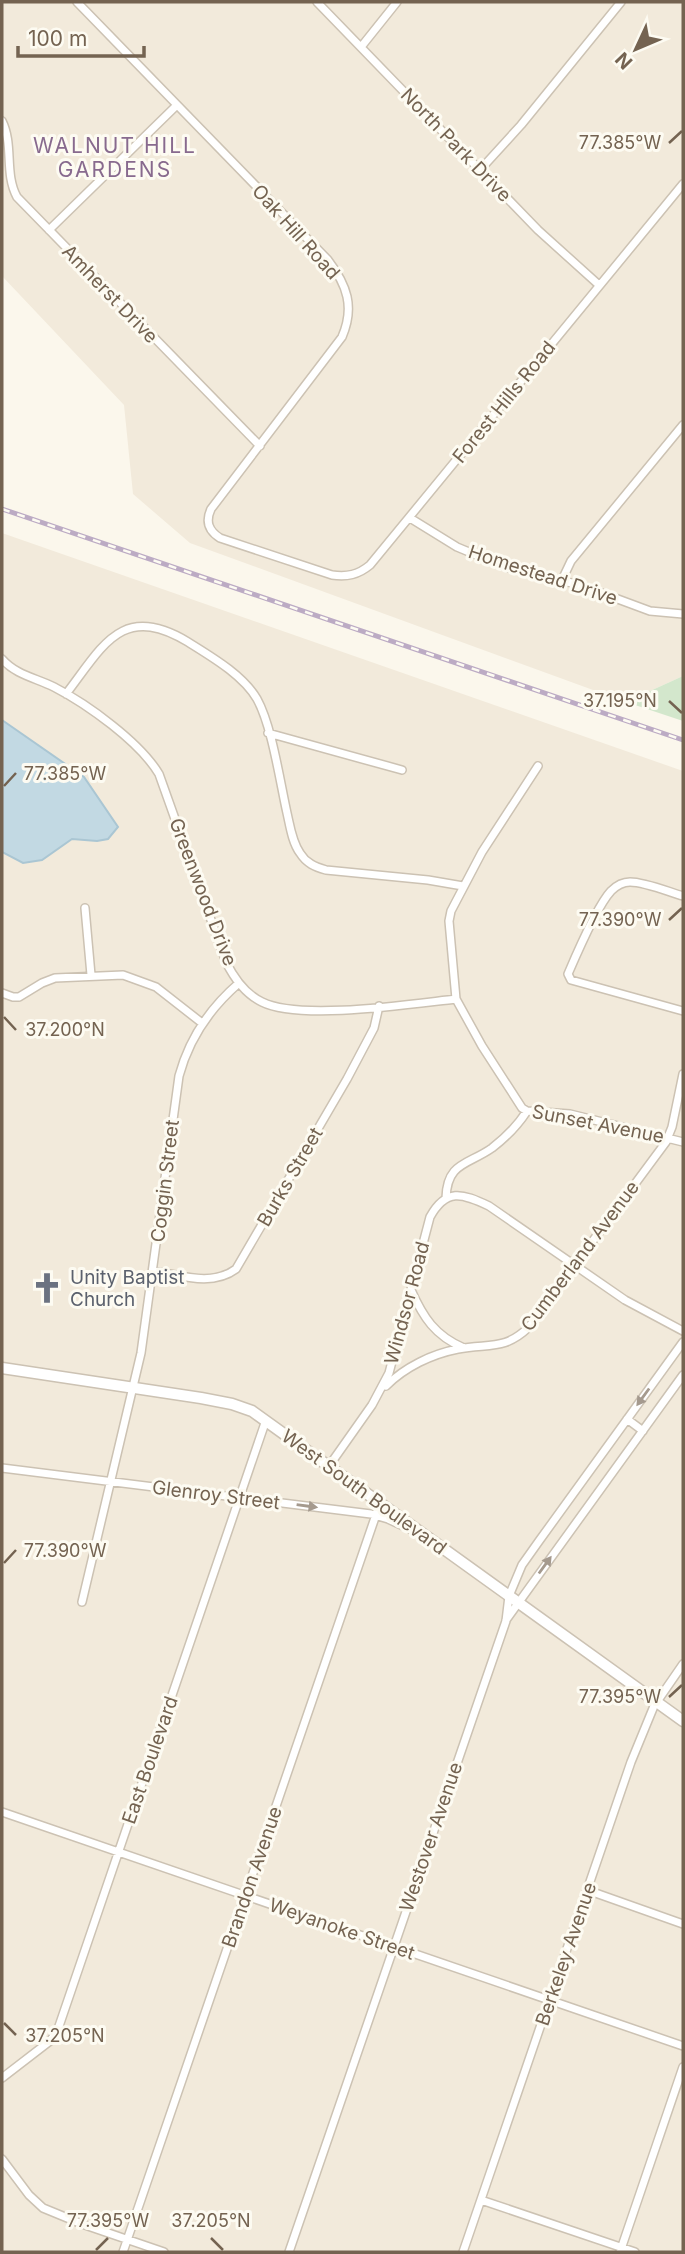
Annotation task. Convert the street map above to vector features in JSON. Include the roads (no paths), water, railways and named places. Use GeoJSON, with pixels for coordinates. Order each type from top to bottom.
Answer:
{"type":"FeatureCollection","features":[{"type":"Feature","properties":{"kind":"street","name":"Oak Hill Road"},"geometry":{"type":"LineString","coordinates":[[77,2],[328,260],[338,273],[348,295],[349,317],[342,337],[208,515],[209,527],[220,538],[304,566]]}},
{"type":"Feature","properties":{"kind":"street","name":"North Park Drive"},"geometry":{"type":"LineString","coordinates":[[317,2],[538,230],[598,285]]}},
{"type":"Feature","properties":{"kind":"street"},"geometry":{"type":"LineString","coordinates":[[361,47],[397,2]]}},
{"type":"Feature","properties":{"kind":"street"},"geometry":{"type":"LineString","coordinates":[[480,170],[521,125],[621,2]]}},
{"type":"Feature","properties":{"kind":"street"},"geometry":{"type":"LineString","coordinates":[[49,230],[177,105]]}},
{"type":"Feature","properties":{"kind":"street","name":"Amherst Drive"},"geometry":{"type":"LineString","coordinates":[[2,121],[8,139],[9,176],[17,197],[260,446]]}},
{"type":"Feature","properties":{"kind":"street","name":"Forest Hills Road"},"geometry":{"type":"LineString","coordinates":[[304,566],[343,576],[358,573],[370,565],[683,184]]}},
{"type":"Feature","properties":{"kind":"street"},"geometry":{"type":"LineString","coordinates":[[562,580],[571,561],[683,425]]}},
{"type":"Feature","properties":{"kind":"street","name":"Homestead Drive"},"geometry":{"type":"LineString","coordinates":[[410,518],[433,534],[482,558],[525,573],[562,580],[650,611],[683,614]]}},
{"type":"Feature","properties":{"kind":"street"},"geometry":{"type":"LineString","coordinates":[[66,694],[117,634],[133,626],[160,628],[216,660],[243,682],[256,697],[268,733],[290,829],[297,848],[310,864],[326,870],[463,886]]}},
{"type":"Feature","properties":{"kind":"street","name":"Greenwood Drive"},"geometry":{"type":"LineString","coordinates":[[2,659],[15,671],[66,694],[136,745],[155,768],[226,962],[253,997],[285,1010],[295,1011],[456,999]]}},
{"type":"Feature","properties":{"kind":"street"},"geometry":{"type":"LineString","coordinates":[[268,733],[402,770]]}},
{"type":"Feature","properties":{"kind":"street"},"geometry":{"type":"LineString","coordinates":[[456,999],[449,920],[454,902],[482,852],[538,766]]}},
{"type":"Feature","properties":{"kind":"street"},"geometry":{"type":"LineString","coordinates":[[683,896],[633,882],[614,888],[587,934],[568,974],[571,980],[683,1011]]}},
{"type":"Feature","properties":{"kind":"street"},"geometry":{"type":"LineString","coordinates":[[85,908],[91,975]]}},
{"type":"Feature","properties":{"kind":"street"},"geometry":{"type":"LineString","coordinates":[[2,993],[19,997],[48,981],[91,975],[123,975],[142,981],[166,994],[202,1023]]}},
{"type":"Feature","properties":{"kind":"street","name":"Coggin Street"},"geometry":{"type":"LineString","coordinates":[[82,1602],[141,1353],[179,1076],[189,1047],[202,1023],[239,982]]}},
{"type":"Feature","properties":{"kind":"street","name":"Sunset Avenue"},"geometry":{"type":"LineString","coordinates":[[456,999],[517,1100],[527,1111],[570,1114],[683,1142]]}},
{"type":"Feature","properties":{"kind":"street","name":"Burks Street"},"geometry":{"type":"LineString","coordinates":[[153,1271],[213,1279],[229,1274],[241,1263],[347,1079],[374,1028],[379,1006]]}},
{"type":"Feature","properties":{"kind":"street","name":"Cumberland Avenue"},"geometry":{"type":"LineString","coordinates":[[380,1392],[417,1363],[441,1353],[464,1348],[510,1343],[529,1327],[668,1138],[683,1074]]}},
{"type":"Feature","properties":{"kind":"street"},"geometry":{"type":"LineString","coordinates":[[527,1111],[519,1123],[491,1148],[458,1167],[449,1177],[446,1198],[456,1196],[489,1206],[625,1300],[683,1331]]}},
{"type":"Feature","properties":{"kind":"street","name":"Windsor Road"},"geometry":{"type":"LineString","coordinates":[[329,1466],[380,1392],[394,1358],[430,1217],[435,1207],[446,1198]]}},
{"type":"Feature","properties":{"kind":"street"},"geometry":{"type":"LineString","coordinates":[[411,1290],[426,1320],[434,1329],[453,1344],[464,1348]]}},
{"type":"Feature","properties":{"kind":"street","name":"Westover Avenue"},"geometry":{"type":"LineString","coordinates":[[289,2252],[506,1620],[509,1596],[528,1557],[683,1342]]}},
{"type":"Feature","properties":{"kind":"street","name":"West South Boulevard"},"geometry":{"type":"LineString","coordinates":[[2,1368],[232,1404],[252,1411],[683,1721]]}},
{"type":"Feature","properties":{"kind":"street","name":"Westover Avenue"},"geometry":{"type":"LineString","coordinates":[[506,1620],[683,1375]]}},
{"type":"Feature","properties":{"kind":"street"},"geometry":{"type":"LineString","coordinates":[[627,1419],[643,1431]]}},
{"type":"Feature","properties":{"kind":"street","name":"East Boulevard"},"geometry":{"type":"LineString","coordinates":[[2,2078],[57,2032],[265,1420]]}},
{"type":"Feature","properties":{"kind":"street","name":"Glenroy Street"},"geometry":{"type":"LineString","coordinates":[[2,1468],[376,1515],[427,1537]]}},
{"type":"Feature","properties":{"kind":"street","name":"Brandon Avenue"},"geometry":{"type":"LineString","coordinates":[[123,2252],[380,1503]]}},
{"type":"Feature","properties":{"kind":"street","name":"Berkeley Avenue"},"geometry":{"type":"LineString","coordinates":[[463,2252],[631,1762],[656,1701],[683,1664]]}},
{"type":"Feature","properties":{"kind":"street","name":"Weyanoke Street"},"geometry":{"type":"LineString","coordinates":[[2,1812],[683,2046]]}},
{"type":"Feature","properties":{"kind":"street"},"geometry":{"type":"LineString","coordinates":[[587,1890],[683,1924]]}},
{"type":"Feature","properties":{"kind":"street"},"geometry":{"type":"LineString","coordinates":[[620,2250],[683,2067]]}},
{"type":"Feature","properties":{"kind":"street"},"geometry":{"type":"LineString","coordinates":[[2,2159],[29,2196],[43,2208],[164,2252]]}},
{"type":"Feature","properties":{"kind":"street"},"geometry":{"type":"LineString","coordinates":[[481,2200],[620,2250],[635,2252]]}},
{"type":"Feature","properties":{"kind":"water"},"geometry":{"type":"Polygon","coordinates":[[[2,720],[84,777],[118,827],[108,839],[72,839],[42,860],[23,863],[2,852],[2,720]]]}},
{"type":"Feature","properties":{"kind":"railway"},"geometry":{"type":"LineString","coordinates":[[2,509],[683,740]]}},
{"type":"Feature","properties":{"kind":"place","name":"Unity Baptist Church"},"geometry":{"type":"Point","coordinates":[47,1288]}},
{"type":"Feature","properties":{"kind":"district","name":"WALNUT HILL GARDENS"},"geometry":{"type":"Point","coordinates":[115,157]}}]}
